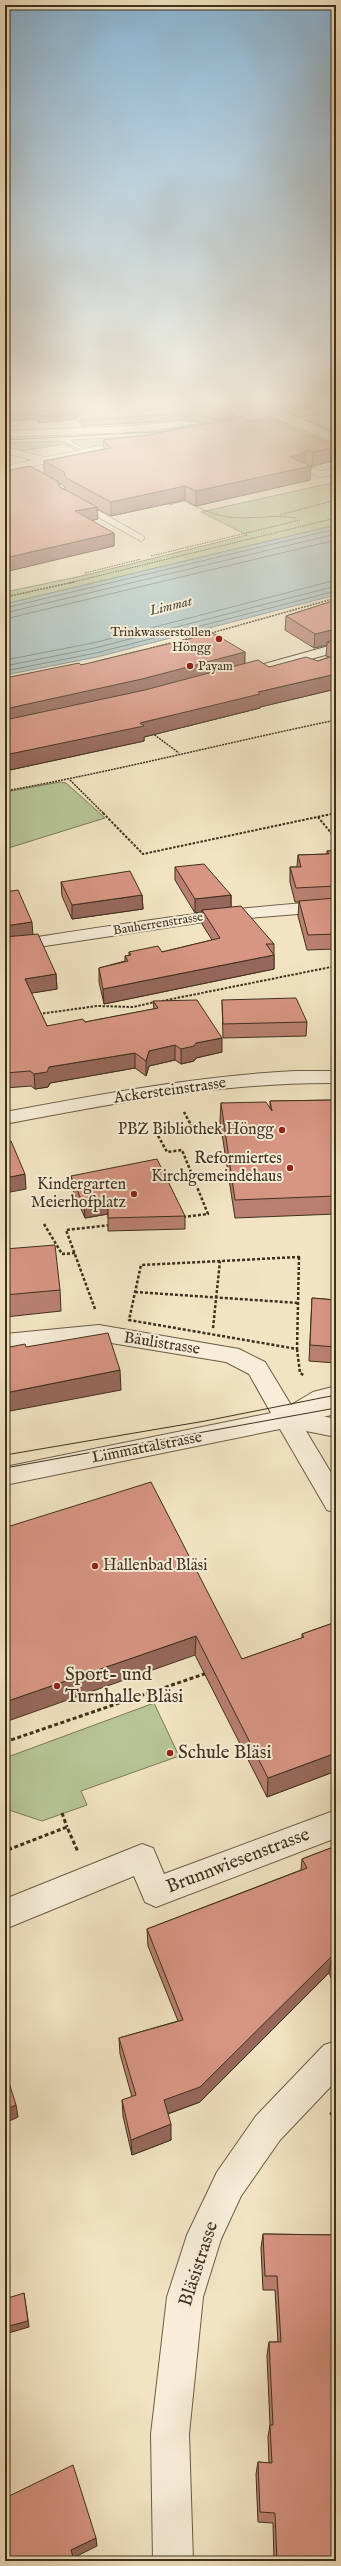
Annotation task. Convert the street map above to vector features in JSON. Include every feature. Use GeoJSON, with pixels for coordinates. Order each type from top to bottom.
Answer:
{"type":"FeatureCollection","features":[{"type":"Feature","properties":{"kind":"street"},"geometry":{"type":"LineString","coordinates":[[226,678],[298,663],[336,648]]}},
{"type":"Feature","properties":{"kind":"street","name":"Bauherrenstrasse"},"geometry":{"type":"LineString","coordinates":[[5,947],[205,916],[294,908],[336,906]]}},
{"type":"Feature","properties":{"kind":"street","name":"Ackersteinstrasse"},"geometry":{"type":"LineString","coordinates":[[5,1118],[174,1089],[250,1080],[336,1077]]}},
{"type":"Feature","properties":{"kind":"street","name":"Bäulistrasse"},"geometry":{"type":"LineString","coordinates":[[5,1342],[99,1333],[231,1355],[257,1368],[288,1418]]}},
{"type":"Feature","properties":{"kind":"street","name":"Limmattalstrasse"},"geometry":{"type":"LineString","coordinates":[[5,1476],[217,1434],[288,1418],[321,1398],[336,1395]]}},
{"type":"Feature","properties":{"kind":"street"},"geometry":{"type":"LineString","coordinates":[[288,1418],[336,1503]]}},
{"type":"Feature","properties":{"kind":"street","name":"Limmattalstrasse"},"geometry":{"type":"LineString","coordinates":[[288,1418],[336,1428]]}},
{"type":"Feature","properties":{"kind":"street","name":"Brunnwiesenstrasse"},"geometry":{"type":"LineString","coordinates":[[5,1914],[142,1858],[156,1892],[336,1824]]}},
{"type":"Feature","properties":{"kind":"street","name":"Bläsistrasse"},"geometry":{"type":"LineString","coordinates":[[173,2561],[170,2434],[185,2297],[205,2235],[229,2184],[268,2128],[336,2057]]}},
{"type":"Feature","properties":{"kind":"lane"},"geometry":{"type":"LineString","coordinates":[[108,520],[141,538]]}},
{"type":"Feature","properties":{"kind":"lane"},"geometry":{"type":"LineString","coordinates":[[288,1418],[336,1408]]}},
{"type":"Feature","properties":{"kind":"path"},"geometry":{"type":"LineString","coordinates":[[85,573],[300,520]]}},
{"type":"Feature","properties":{"kind":"path"},"geometry":{"type":"LineString","coordinates":[[5,597],[110,574],[329,520]]}},
{"type":"Feature","properties":{"kind":"path"},"geometry":{"type":"LineString","coordinates":[[90,664],[215,632],[336,598]]}},
{"type":"Feature","properties":{"kind":"path"},"geometry":{"type":"LineString","coordinates":[[5,791],[70,780],[179,753],[336,720]]}},
{"type":"Feature","properties":{"kind":"path"},"geometry":{"type":"LineString","coordinates":[[147,728],[179,753]]}},
{"type":"Feature","properties":{"kind":"path"},"geometry":{"type":"LineString","coordinates":[[70,780],[143,854],[151,854],[336,813]]}},
{"type":"Feature","properties":{"kind":"path"},"geometry":{"type":"LineString","coordinates":[[318,817],[336,839]]}},
{"type":"Feature","properties":{"kind":"path"},"geometry":{"type":"LineString","coordinates":[[36,1014],[97,1006],[133,1007],[336,966]]}},
{"type":"Feature","properties":{"kind":"path"},"geometry":{"type":"LineString","coordinates":[[176,1217],[208,1214],[182,1150],[167,1152],[156,1132],[191,1125],[182,1108]]}},
{"type":"Feature","properties":{"kind":"path"},"geometry":{"type":"LineString","coordinates":[[44,1224],[62,1254],[76,1253]]}},
{"type":"Feature","properties":{"kind":"path"},"geometry":{"type":"LineString","coordinates":[[99,1333],[96,1313],[76,1253],[66,1230],[113,1225]]}},
{"type":"Feature","properties":{"kind":"path"},"geometry":{"type":"LineString","coordinates":[[299,1258],[297,1349],[129,1320],[141,1265],[220,1261],[299,1258]]}},
{"type":"Feature","properties":{"kind":"path"},"geometry":{"type":"LineString","coordinates":[[212,1334],[218,1298],[220,1261]]}},
{"type":"Feature","properties":{"kind":"path"},"geometry":{"type":"LineString","coordinates":[[135,1292],[299,1303]]}},
{"type":"Feature","properties":{"kind":"path"},"geometry":{"type":"LineString","coordinates":[[5,1742],[212,1671]]}},
{"type":"Feature","properties":{"kind":"path"},"geometry":{"type":"LineString","coordinates":[[62,1813],[90,1880]]}},
{"type":"Feature","properties":{"kind":"path"},"geometry":{"type":"LineString","coordinates":[[5,1835],[10,1849],[67,1827]]}},
{"type":"Feature","properties":{"kind":"green space"},"geometry":{"type":"Polygon","coordinates":[[[216,520],[336,520],[336,525],[5,604],[5,592],[82,576],[247,535],[216,520]]]}},
{"type":"Feature","properties":{"kind":"green space"},"geometry":{"type":"Polygon","coordinates":[[[60,782],[66,783],[105,818],[5,849],[5,792],[60,782]]]}},
{"type":"Feature","properties":{"kind":"green space"},"geometry":{"type":"Polygon","coordinates":[[[154,1703],[179,1756],[81,1791],[87,1805],[42,1821],[9,1810],[5,1799],[5,1758],[154,1703]]]}},
{"type":"Feature","properties":{"kind":"water","name":"Limmat"},"geometry":{"type":"Polygon","coordinates":[[[336,525],[336,595],[97,657],[5,675],[5,604],[336,525]]]}},
{"type":"Feature","properties":{"kind":"building"},"geometry":{"type":"Polygon","coordinates":[[[5,520],[91,520],[114,533],[5,558],[5,520]]]}},
{"type":"Feature","properties":{"kind":"building"},"geometry":{"type":"Polygon","coordinates":[[[336,600],[336,629],[315,634],[286,616],[336,600]]]}},
{"type":"Feature","properties":{"kind":"building"},"geometry":{"type":"Polygon","coordinates":[[[213,633],[245,652],[142,679],[5,709],[5,678],[79,663],[81,665],[213,633]]]}},
{"type":"Feature","properties":{"kind":"building"},"geometry":{"type":"Polygon","coordinates":[[[336,639],[336,645],[327,642],[336,639]]]}},
{"type":"Feature","properties":{"kind":"building"},"geometry":{"type":"Polygon","coordinates":[[[336,655],[336,674],[258,692],[260,694],[140,723],[144,726],[5,755],[5,720],[145,690],[258,660],[269,667],[306,657],[318,661],[336,655]]]}},
{"type":"Feature","properties":{"kind":"building"},"geometry":{"type":"Polygon","coordinates":[[[327,851],[336,851],[336,886],[296,888],[290,867],[301,867],[298,855],[329,854],[327,851]]]}},
{"type":"Feature","properties":{"kind":"building"},"geometry":{"type":"Polygon","coordinates":[[[204,864],[231,895],[195,899],[175,867],[204,864]]]}},
{"type":"Feature","properties":{"kind":"building"},"geometry":{"type":"Polygon","coordinates":[[[130,871],[142,895],[72,905],[61,882],[130,871]]]}},
{"type":"Feature","properties":{"kind":"building"},"geometry":{"type":"Polygon","coordinates":[[[18,890],[32,922],[5,926],[5,892],[18,890]]]}},
{"type":"Feature","properties":{"kind":"building"},"geometry":{"type":"Polygon","coordinates":[[[336,898],[336,934],[308,935],[299,901],[336,898]]]}},
{"type":"Feature","properties":{"kind":"building"},"geometry":{"type":"Polygon","coordinates":[[[241,906],[274,944],[266,944],[274,955],[103,989],[99,968],[128,961],[125,956],[131,955],[129,952],[158,946],[162,952],[220,938],[202,910],[241,906]]]}},
{"type":"Feature","properties":{"kind":"building"},"geometry":{"type":"Polygon","coordinates":[[[38,934],[56,974],[25,979],[47,1026],[83,1019],[85,1022],[158,1008],[153,1001],[197,1000],[222,1038],[196,1043],[194,1046],[181,1049],[175,1045],[149,1051],[146,1061],[135,1053],[49,1067],[47,1072],[34,1074],[30,1071],[5,1073],[5,1030],[7,1030],[5,1025],[5,937],[38,934]]]}},
{"type":"Feature","properties":{"kind":"building"},"geometry":{"type":"Polygon","coordinates":[[[296,998],[307,1022],[223,1024],[222,1000],[296,998]]]}},
{"type":"Feature","properties":{"kind":"building","name":"Reformiertes Kirchgemeindehaus"},"geometry":{"type":"Polygon","coordinates":[[[336,1100],[336,1196],[235,1200],[221,1103],[266,1102],[272,1111],[270,1101],[336,1100]]]}},
{"type":"Feature","properties":{"kind":"building"},"geometry":{"type":"Polygon","coordinates":[[[11,1141],[25,1174],[5,1178],[5,1142],[11,1141]]]}},
{"type":"Feature","properties":{"kind":"building"},"geometry":{"type":"Polygon","coordinates":[[[157,1159],[185,1216],[108,1218],[108,1201],[84,1206],[71,1176],[157,1159]]]}},
{"type":"Feature","properties":{"kind":"building"},"geometry":{"type":"Polygon","coordinates":[[[55,1245],[60,1290],[5,1295],[5,1249],[55,1245]]]}},
{"type":"Feature","properties":{"kind":"building"},"geometry":{"type":"Polygon","coordinates":[[[312,1298],[336,1300],[336,1347],[310,1345],[312,1298]]]}},
{"type":"Feature","properties":{"kind":"building"},"geometry":{"type":"Polygon","coordinates":[[[108,1333],[120,1370],[5,1393],[5,1348],[25,1344],[26,1347],[108,1333]]]}},
{"type":"Feature","properties":{"kind":"building"},"geometry":{"type":"Polygon","coordinates":[[[151,1482],[242,1659],[304,1637],[302,1634],[336,1622],[336,1753],[268,1778],[196,1636],[5,1702],[5,1525],[7,1527],[151,1482]]]}},
{"type":"Feature","properties":{"kind":"building"},"geometry":{"type":"Polygon","coordinates":[[[336,1846],[336,1965],[332,1956],[200,2087],[164,2100],[171,2124],[131,2140],[122,2100],[136,2095],[119,2038],[183,2020],[147,1929],[307,1868],[302,1859],[336,1846]]]}},
{"type":"Feature","properties":{"kind":"building"},"geometry":{"type":"Polygon","coordinates":[[[5,2070],[16,2105],[5,2110],[5,2070]]]}},
{"type":"Feature","properties":{"kind":"building"},"geometry":{"type":"Polygon","coordinates":[[[263,2234],[336,2235],[336,2561],[277,2561],[275,2513],[260,2512],[258,2462],[272,2463],[270,2425],[273,2425],[269,2342],[281,2342],[277,2276],[265,2276],[263,2234]]]}},
{"type":"Feature","properties":{"kind":"building"},"geometry":{"type":"Polygon","coordinates":[[[24,2293],[28,2321],[5,2327],[5,2299],[24,2293]]]}},
{"type":"Feature","properties":{"kind":"building"},"geometry":{"type":"Polygon","coordinates":[[[73,2465],[96,2538],[71,2550],[74,2561],[5,2561],[5,2498],[73,2465]]]}},
{"type":"Feature","properties":{"kind":"tram line"},"geometry":{"type":"LineString","coordinates":[[5,1455],[205,1421],[336,1395]]}},
{"type":"Feature","properties":{"kind":"tram line"},"geometry":{"type":"LineString","coordinates":[[5,1468],[336,1408]]}},
{"type":"Feature","properties":{"kind":"place","name":"Trinkwasserstollen Höngg"},"geometry":{"type":"Point","coordinates":[219,639]}},
{"type":"Feature","properties":{"kind":"place","name":"Payam"},"geometry":{"type":"Point","coordinates":[190,666]}},
{"type":"Feature","properties":{"kind":"place","name":"PBZ Bibliothek Höngg"},"geometry":{"type":"Point","coordinates":[282,1130]}},
{"type":"Feature","properties":{"kind":"place","name":"Reformiertes Kirchgemeindehaus"},"geometry":{"type":"Point","coordinates":[290,1168]}},
{"type":"Feature","properties":{"kind":"place","name":"Kindergarten Meierhofplatz"},"geometry":{"type":"Point","coordinates":[134,1194]}},
{"type":"Feature","properties":{"kind":"place","name":"Hallenbad Bläsi"},"geometry":{"type":"Point","coordinates":[95,1566]}},
{"type":"Feature","properties":{"kind":"place","name":"Sport- und Turnhalle Bläsi"},"geometry":{"type":"Point","coordinates":[57,1686]}},
{"type":"Feature","properties":{"kind":"place","name":"Schule Bläsi"},"geometry":{"type":"Point","coordinates":[170,1753]}}]}
